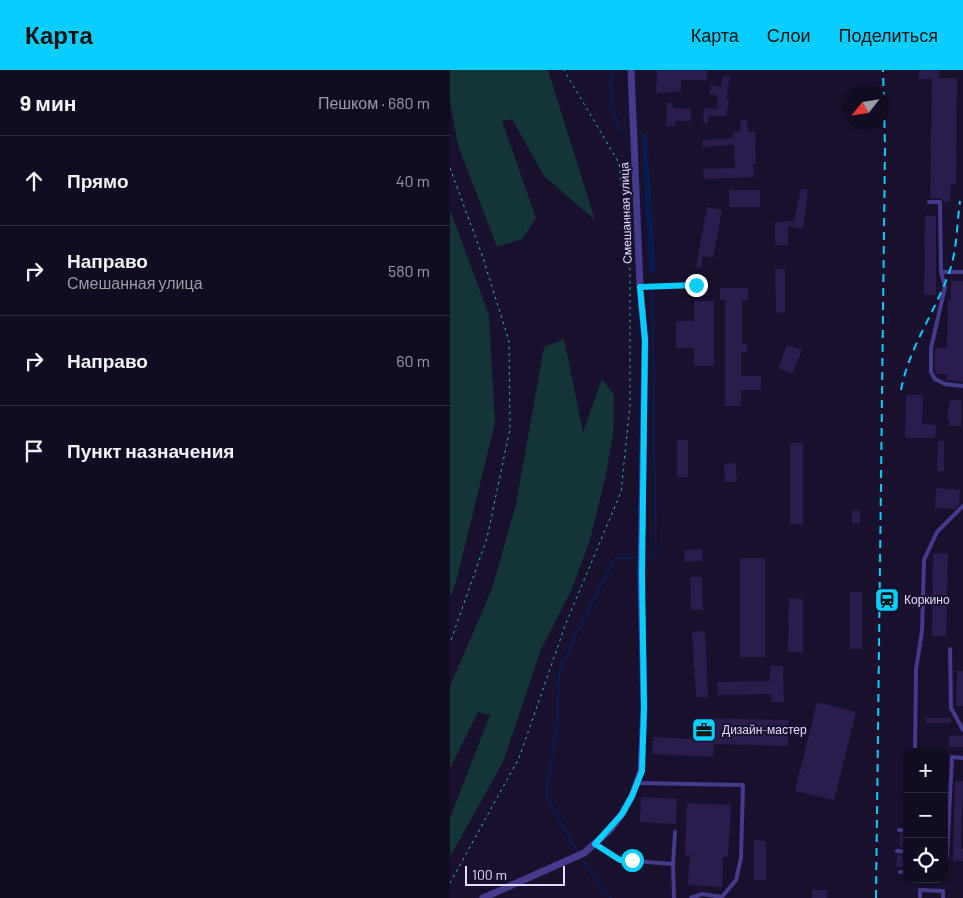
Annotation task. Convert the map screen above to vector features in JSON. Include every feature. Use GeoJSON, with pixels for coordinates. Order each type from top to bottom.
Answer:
{"type":"FeatureCollection","features":[{"type":"Feature","properties":{"kind":"street","name":"Смешанная улица"},"geometry":{"type":"LineString","coordinates":[[483,898],[584,853],[595,844],[622,814],[642,771],[644,708],[642,576],[645,340],[640,287],[631,70]]}},
{"type":"Feature","properties":{"kind":"lane"},"geometry":{"type":"LineString","coordinates":[[929,202],[940,202],[941,272],[946,288],[931,348],[931,372],[935,379],[946,384],[963,386]]}},
{"type":"Feature","properties":{"kind":"lane"},"geometry":{"type":"LineString","coordinates":[[941,272],[963,272]]}},
{"type":"Feature","properties":{"kind":"lane"},"geometry":{"type":"LineString","coordinates":[[640,287],[696,285]]}},
{"type":"Feature","properties":{"kind":"lane"},"geometry":{"type":"LineString","coordinates":[[916,748],[916,669],[922,631],[924,560],[937,532],[963,506]]}},
{"type":"Feature","properties":{"kind":"lane"},"geometry":{"type":"LineString","coordinates":[[950,649],[950,708],[963,730]]}},
{"type":"Feature","properties":{"kind":"lane"},"geometry":{"type":"LineString","coordinates":[[948,808],[952,757],[963,758]]}},
{"type":"Feature","properties":{"kind":"lane"},"geometry":{"type":"LineString","coordinates":[[637,783],[743,785],[741,858],[736,880],[721,898],[702,894],[691,898]]}},
{"type":"Feature","properties":{"kind":"lane"},"geometry":{"type":"LineString","coordinates":[[898,830],[903,831]]}},
{"type":"Feature","properties":{"kind":"lane"},"geometry":{"type":"LineString","coordinates":[[674,898],[673,864],[675,832]]}},
{"type":"Feature","properties":{"kind":"lane"},"geometry":{"type":"LineString","coordinates":[[595,844],[620,860],[673,864]]}},
{"type":"Feature","properties":{"kind":"lane"},"geometry":{"type":"LineString","coordinates":[[897,851],[903,852]]}},
{"type":"Feature","properties":{"kind":"lane"},"geometry":{"type":"LineString","coordinates":[[920,898],[920,890],[943,892],[943,898]]}},
{"type":"Feature","properties":{"kind":"path"},"geometry":{"type":"LineString","coordinates":[[450,884],[519,758],[566,623],[621,492],[630,405],[630,271],[619,163],[564,70]]}},
{"type":"Feature","properties":{"kind":"path"},"geometry":{"type":"LineString","coordinates":[[450,168],[482,255],[509,341],[510,429],[487,538],[450,644]]}},
{"type":"Feature","properties":{"kind":"green space"},"geometry":{"type":"Polygon","coordinates":[[[450,70],[548,70],[595,220],[544,176],[512,119],[502,121],[536,218],[522,239],[497,247],[458,145],[450,102],[450,70]]]}},
{"type":"Feature","properties":{"kind":"green space"},"geometry":{"type":"Polygon","coordinates":[[[450,210],[489,315],[495,423],[456,582],[450,597],[450,210]]]}},
{"type":"Feature","properties":{"kind":"green space"},"geometry":{"type":"Polygon","coordinates":[[[564,339],[583,432],[602,379],[614,395],[613,435],[605,478],[590,540],[571,591],[541,649],[503,762],[450,857],[450,818],[490,715],[478,712],[450,768],[450,686],[492,589],[516,504],[544,347],[564,339]]]}},
{"type":"Feature","properties":{"kind":"water"},"geometry":{"type":"Polygon","coordinates":[[[647,133],[656,272],[652,274],[649,272],[642,138],[643,134],[647,133]]]}},
{"type":"Feature","properties":{"kind":"building"},"geometry":{"type":"Polygon","coordinates":[[[657,70],[707,70],[707,80],[681,80],[681,91],[656,94],[657,70]]]}},
{"type":"Feature","properties":{"kind":"building"},"geometry":{"type":"Polygon","coordinates":[[[919,70],[939,70],[939,78],[957,78],[956,183],[951,185],[950,202],[944,202],[940,198],[930,198],[932,79],[919,79],[919,70]]]}},
{"type":"Feature","properties":{"kind":"building"},"geometry":{"type":"Polygon","coordinates":[[[723,76],[730,77],[726,99],[729,100],[726,116],[709,116],[708,123],[703,123],[704,108],[717,109],[718,96],[709,94],[711,85],[721,87],[723,76]]]}},
{"type":"Feature","properties":{"kind":"building"},"geometry":{"type":"Polygon","coordinates":[[[667,103],[673,103],[673,108],[691,109],[691,121],[675,121],[675,126],[666,126],[667,103]]]}},
{"type":"Feature","properties":{"kind":"building"},"geometry":{"type":"Polygon","coordinates":[[[740,120],[747,120],[748,132],[755,132],[756,163],[753,163],[754,177],[704,179],[703,169],[735,168],[734,145],[703,147],[702,140],[733,138],[733,132],[741,131],[740,120]]]}},
{"type":"Feature","properties":{"kind":"building"},"geometry":{"type":"Polygon","coordinates":[[[801,189],[808,190],[803,229],[788,226],[788,245],[775,245],[775,222],[794,221],[801,189]]]}},
{"type":"Feature","properties":{"kind":"building"},"geometry":{"type":"Polygon","coordinates":[[[729,190],[760,190],[760,207],[729,207],[729,190]]]}},
{"type":"Feature","properties":{"kind":"building"},"geometry":{"type":"Polygon","coordinates":[[[707,207],[722,210],[713,258],[703,256],[701,268],[696,267],[707,207]]]}},
{"type":"Feature","properties":{"kind":"building"},"geometry":{"type":"Polygon","coordinates":[[[925,215],[936,216],[936,295],[924,295],[925,215]]]}},
{"type":"Feature","properties":{"kind":"building"},"geometry":{"type":"Polygon","coordinates":[[[775,269],[785,269],[785,312],[776,313],[775,269]]]}},
{"type":"Feature","properties":{"kind":"building"},"geometry":{"type":"Polygon","coordinates":[[[951,281],[963,281],[963,382],[947,380],[947,374],[936,374],[935,371],[935,348],[947,348],[948,300],[951,300],[951,281]]]}},
{"type":"Feature","properties":{"kind":"building"},"geometry":{"type":"Polygon","coordinates":[[[720,288],[748,288],[748,300],[742,300],[742,344],[747,344],[747,352],[741,352],[741,376],[761,376],[761,390],[741,390],[741,406],[725,406],[725,300],[720,300],[720,288]]]}},
{"type":"Feature","properties":{"kind":"building"},"geometry":{"type":"Polygon","coordinates":[[[694,301],[714,301],[714,366],[694,366],[694,348],[676,348],[676,321],[694,321],[694,301]]]}},
{"type":"Feature","properties":{"kind":"building"},"geometry":{"type":"Polygon","coordinates":[[[787,345],[802,350],[792,374],[778,368],[787,345]]]}},
{"type":"Feature","properties":{"kind":"building"},"geometry":{"type":"Polygon","coordinates":[[[906,395],[923,395],[922,424],[936,425],[935,438],[905,438],[906,395]]]}},
{"type":"Feature","properties":{"kind":"building"},"geometry":{"type":"Polygon","coordinates":[[[950,400],[962,400],[961,426],[949,426],[949,419],[947,419],[950,400]]]}},
{"type":"Feature","properties":{"kind":"building"},"geometry":{"type":"Polygon","coordinates":[[[677,440],[688,440],[688,477],[677,477],[677,440]]]}},
{"type":"Feature","properties":{"kind":"building"},"geometry":{"type":"Polygon","coordinates":[[[938,441],[944,441],[944,471],[937,471],[938,441]]]}},
{"type":"Feature","properties":{"kind":"building"},"geometry":{"type":"Polygon","coordinates":[[[790,443],[803,443],[803,524],[790,524],[790,443]]]}},
{"type":"Feature","properties":{"kind":"building"},"geometry":{"type":"Polygon","coordinates":[[[736,463],[737,482],[725,482],[724,464],[736,463]]]}},
{"type":"Feature","properties":{"kind":"building"},"geometry":{"type":"Polygon","coordinates":[[[936,488],[960,490],[959,505],[954,509],[935,508],[936,488]]]}},
{"type":"Feature","properties":{"kind":"building"},"geometry":{"type":"Polygon","coordinates":[[[852,511],[860,511],[860,523],[852,523],[852,511]]]}},
{"type":"Feature","properties":{"kind":"building"},"geometry":{"type":"Polygon","coordinates":[[[702,549],[703,561],[685,562],[684,550],[702,549]]]}},
{"type":"Feature","properties":{"kind":"building"},"geometry":{"type":"Polygon","coordinates":[[[933,553],[948,554],[946,636],[932,636],[933,553]]]}},
{"type":"Feature","properties":{"kind":"building"},"geometry":{"type":"Polygon","coordinates":[[[740,558],[765,558],[765,657],[740,657],[740,558]]]}},
{"type":"Feature","properties":{"kind":"building"},"geometry":{"type":"Polygon","coordinates":[[[690,577],[702,577],[703,610],[691,610],[690,577]]]}},
{"type":"Feature","properties":{"kind":"building"},"geometry":{"type":"Polygon","coordinates":[[[850,592],[862,592],[862,649],[850,649],[850,592]]]}},
{"type":"Feature","properties":{"kind":"building"},"geometry":{"type":"Polygon","coordinates":[[[789,598],[803,599],[803,652],[788,652],[789,598]]]}},
{"type":"Feature","properties":{"kind":"building"},"geometry":{"type":"Polygon","coordinates":[[[705,631],[708,697],[696,697],[692,632],[705,631]]]}},
{"type":"Feature","properties":{"kind":"building"},"geometry":{"type":"Polygon","coordinates":[[[770,666],[783,666],[784,702],[771,702],[771,694],[718,695],[717,682],[770,681],[770,666]]]}},
{"type":"Feature","properties":{"kind":"building"},"geometry":{"type":"Polygon","coordinates":[[[957,671],[963,671],[963,706],[956,706],[957,671]]]}},
{"type":"Feature","properties":{"kind":"building"},"geometry":{"type":"Polygon","coordinates":[[[817,702],[856,712],[834,800],[795,791],[817,702]]]}},
{"type":"Feature","properties":{"kind":"building"},"geometry":{"type":"Polygon","coordinates":[[[699,718],[789,720],[788,746],[714,744],[713,757],[652,754],[653,737],[699,739],[699,718]]]}},
{"type":"Feature","properties":{"kind":"building"},"geometry":{"type":"Polygon","coordinates":[[[926,718],[951,718],[951,723],[926,723],[926,718]]]}},
{"type":"Feature","properties":{"kind":"building"},"geometry":{"type":"Polygon","coordinates":[[[949,735],[963,736],[963,747],[949,747],[949,735]]]}},
{"type":"Feature","properties":{"kind":"building"},"geometry":{"type":"Polygon","coordinates":[[[955,781],[963,781],[961,848],[963,849],[963,861],[953,861],[955,781]]]}},
{"type":"Feature","properties":{"kind":"building"},"geometry":{"type":"Polygon","coordinates":[[[641,797],[677,799],[676,824],[640,822],[641,797]]]}},
{"type":"Feature","properties":{"kind":"building"},"geometry":{"type":"Polygon","coordinates":[[[687,803],[731,805],[728,857],[723,857],[722,887],[688,885],[690,855],[685,855],[687,803]]]}},
{"type":"Feature","properties":{"kind":"building"},"geometry":{"type":"Polygon","coordinates":[[[900,834],[903,834],[903,847],[900,847],[900,834]]]}},
{"type":"Feature","properties":{"kind":"building"},"geometry":{"type":"Polygon","coordinates":[[[754,840],[766,841],[766,880],[754,880],[754,840]]]}},
{"type":"Feature","properties":{"kind":"building"},"geometry":{"type":"Polygon","coordinates":[[[897,855],[903,856],[903,867],[896,867],[897,855]]]}},
{"type":"Feature","properties":{"kind":"building"},"geometry":{"type":"Polygon","coordinates":[[[812,890],[827,890],[827,898],[812,898],[812,890]]]}},
{"type":"Feature","properties":{"kind":"waterway"},"geometry":{"type":"LineString","coordinates":[[611,70],[612,104],[620,132]]}},
{"type":"Feature","properties":{"kind":"waterway"},"geometry":{"type":"LineString","coordinates":[[648,558],[656,553],[652,289]]}},
{"type":"Feature","properties":{"kind":"waterway"},"geometry":{"type":"LineString","coordinates":[[578,853],[546,795],[558,719],[559,674],[576,635],[615,558],[635,558]]}},
{"type":"Feature","properties":{"kind":"waterway"},"geometry":{"type":"LineString","coordinates":[[580,857],[610,898]]}},
{"type":"Feature","properties":{"kind":"railway"},"geometry":{"type":"LineString","coordinates":[[876,898],[885,147],[883,70]]}},
{"type":"Feature","properties":{"kind":"railway"},"geometry":{"type":"LineString","coordinates":[[901,390],[916,344],[938,300],[950,270],[960,201]]}},
{"type":"Feature","properties":{"kind":"place","name":"Коркино"},"geometry":{"type":"Point","coordinates":[887,600]}},
{"type":"Feature","properties":{"kind":"place","name":"Дизайн-мастер"},"geometry":{"type":"Point","coordinates":[704,730]}},
{"type":"Feature","properties":{"kind":"route"},"geometry":{"type":"LineString","coordinates":[[632,860],[620,860],[604,852],[595,844],[609,831],[622,814],[642,771],[644,708],[642,576],[645,340],[640,287],[696,285]]}}]}
